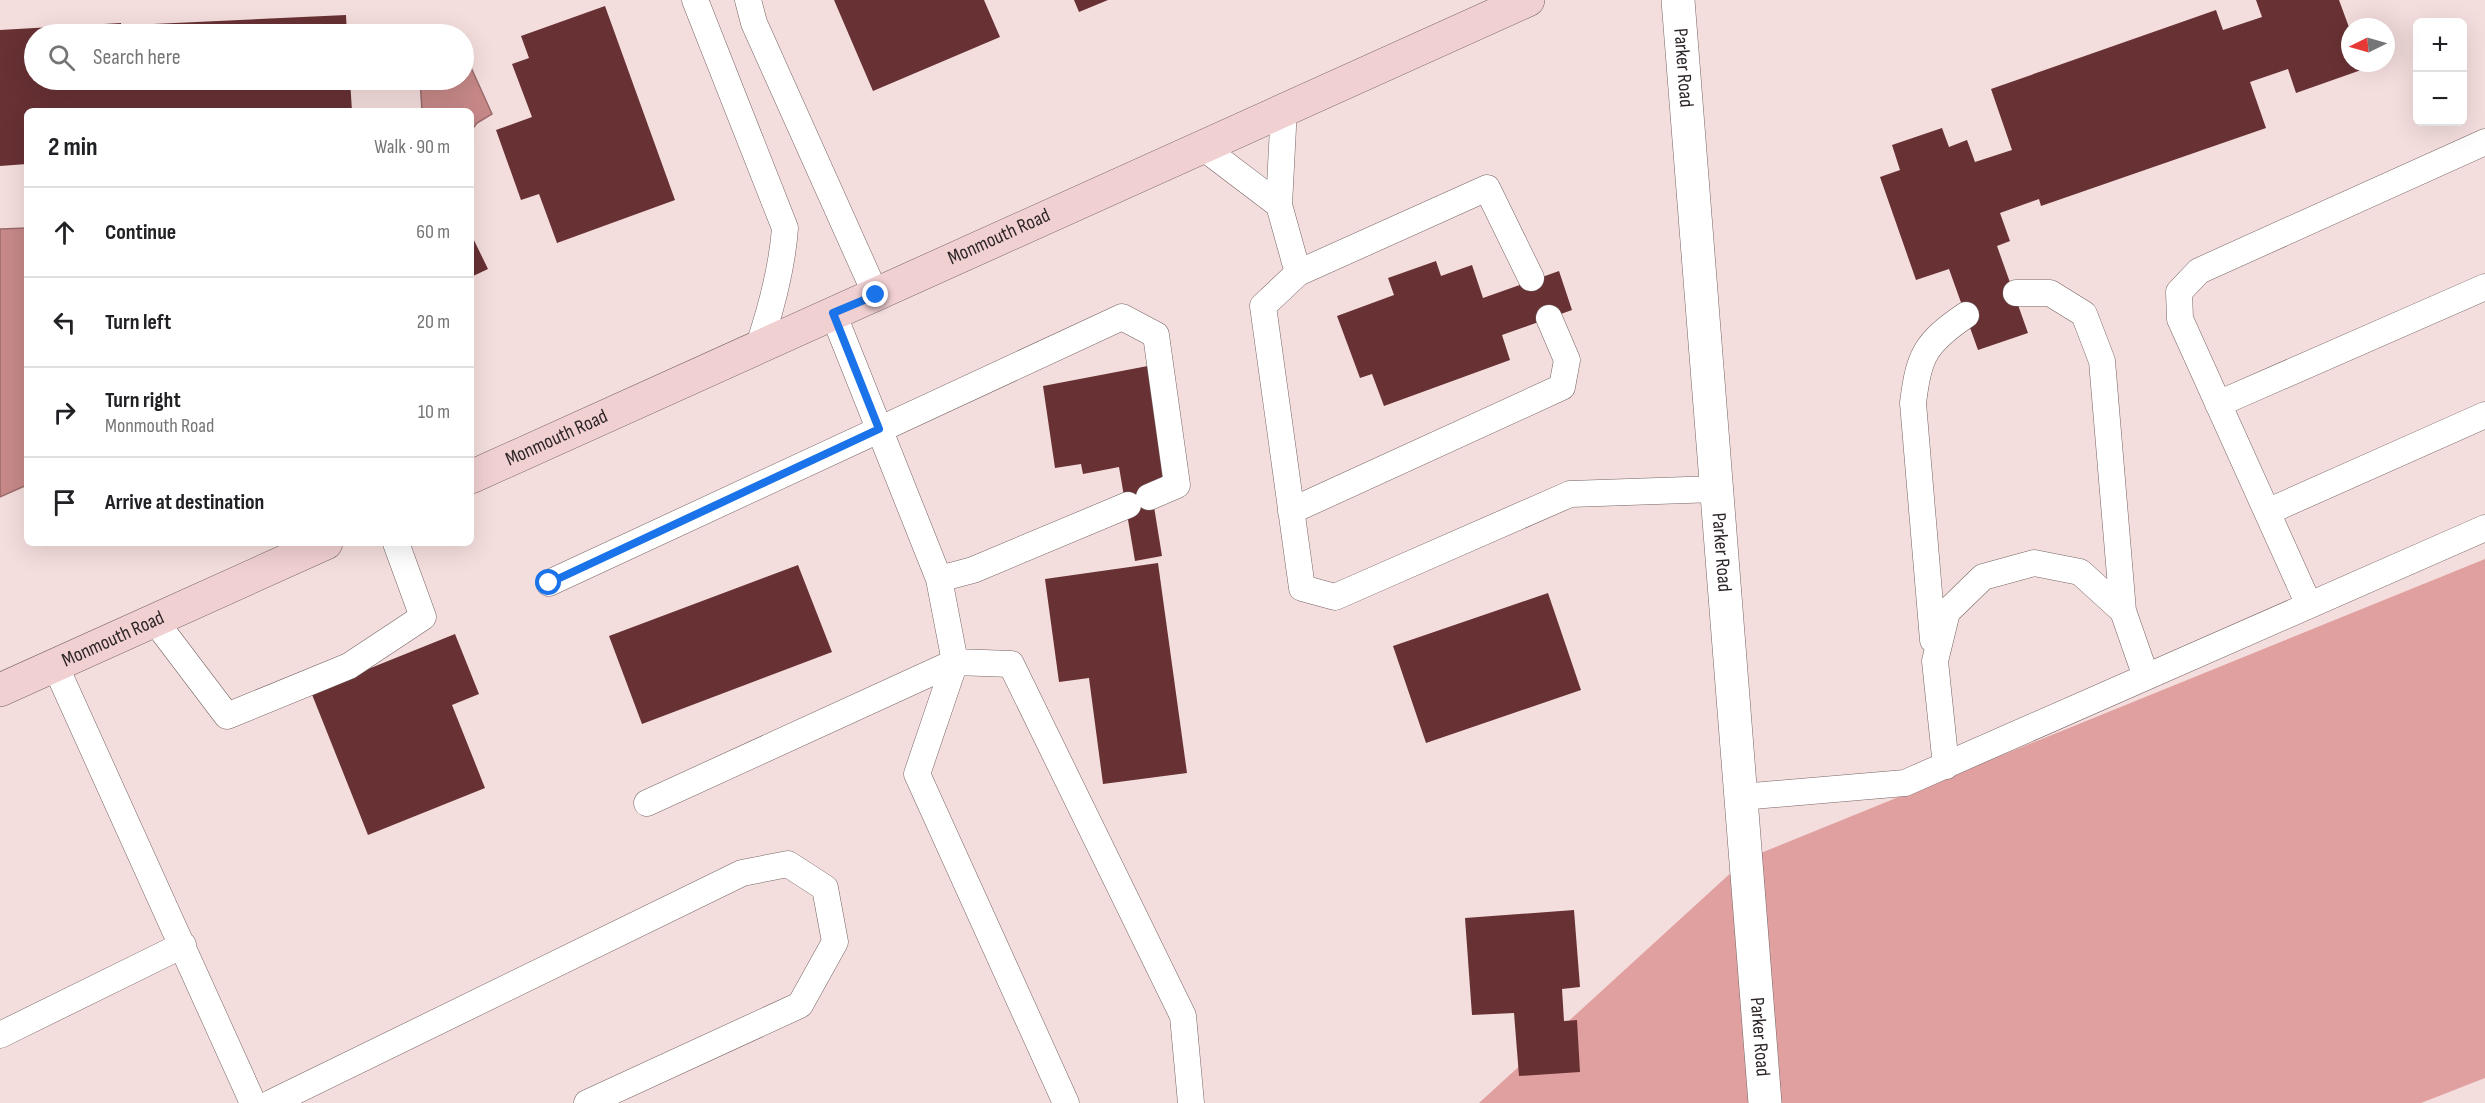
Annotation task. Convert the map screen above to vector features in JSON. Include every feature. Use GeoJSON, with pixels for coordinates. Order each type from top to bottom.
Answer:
{"type":"FeatureCollection","features":[{"type":"Feature","properties":{"kind":"main road","name":"Monmouth Road"},"geometry":{"type":"LineString","coordinates":[[474,476],[759,345],[876,295],[1200,145],[1528,0]]}},
{"type":"Feature","properties":{"kind":"main road","name":"Monmouth Road"},"geometry":{"type":"LineString","coordinates":[[0,690],[319,546]]}},
{"type":"Feature","properties":{"kind":"street","name":"Parker Road"},"geometry":{"type":"LineString","coordinates":[[1678,0],[1765,1103]]}},
{"type":"Feature","properties":{"kind":"lane"},"geometry":{"type":"LineString","coordinates":[[695,0],[785,228],[776,291],[759,345]]}},
{"type":"Feature","properties":{"kind":"lane"},"geometry":{"type":"LineString","coordinates":[[748,0],[754,23],[876,295]]}},
{"type":"Feature","properties":{"kind":"lane"},"geometry":{"type":"LineString","coordinates":[[1284,108],[1279,205],[1298,273]]}},
{"type":"Feature","properties":{"kind":"lane"},"geometry":{"type":"LineString","coordinates":[[2309,606],[2180,319],[2179,292],[2199,271],[2485,142]]}},
{"type":"Feature","properties":{"kind":"lane"},"geometry":{"type":"LineString","coordinates":[[1200,145],[1279,205]]}},
{"type":"Feature","properties":{"kind":"lane"},"geometry":{"type":"LineString","coordinates":[[1531,278],[1487,188],[1298,273],[1263,306],[1302,588],[1335,597],[1570,494],[1716,489]]}},
{"type":"Feature","properties":{"kind":"lane"},"geometry":{"type":"LineString","coordinates":[[2218,404],[2485,286]]}},
{"type":"Feature","properties":{"kind":"lane"},"geometry":{"type":"LineString","coordinates":[[2016,293],[2050,293],[2084,314],[2102,362],[2123,611],[2146,677]]}},
{"type":"Feature","properties":{"kind":"lane"},"geometry":{"type":"LineString","coordinates":[[833,313],[939,579],[955,662],[917,774],[1066,1103]]}},
{"type":"Feature","properties":{"kind":"lane"},"geometry":{"type":"LineString","coordinates":[[1946,765],[1913,404],[1917,368],[1937,335],[1966,315]]}},
{"type":"Feature","properties":{"kind":"lane"},"geometry":{"type":"LineString","coordinates":[[549,583],[1122,317],[1156,335],[1177,485],[973,570],[939,579]]}},
{"type":"Feature","properties":{"kind":"lane"},"geometry":{"type":"LineString","coordinates":[[1291,512],[1562,387],[1567,360],[1549,318]]}},
{"type":"Feature","properties":{"kind":"lane"},"geometry":{"type":"LineString","coordinates":[[2267,512],[2485,415]]}},
{"type":"Feature","properties":{"kind":"lane"},"geometry":{"type":"LineString","coordinates":[[1741,797],[1905,783],[2485,528]]}},
{"type":"Feature","properties":{"kind":"lane"},"geometry":{"type":"LineString","coordinates":[[155,621],[227,716],[348,666],[423,617],[397,546]]}},
{"type":"Feature","properties":{"kind":"lane"},"geometry":{"type":"LineString","coordinates":[[1935,661],[1947,612],[1983,577],[2034,563],[2080,572],[2123,611]]}},
{"type":"Feature","properties":{"kind":"lane"},"geometry":{"type":"LineString","coordinates":[[647,803],[955,662],[1011,664],[1183,1016],[1191,1103]]}},
{"type":"Feature","properties":{"kind":"lane"},"geometry":{"type":"LineString","coordinates":[[55,666],[254,1103]]}},
{"type":"Feature","properties":{"kind":"lane"},"geometry":{"type":"LineString","coordinates":[[271,1103],[742,873],[788,864],[825,888],[836,942],[800,1005],[587,1103]]}},
{"type":"Feature","properties":{"kind":"lane"},"geometry":{"type":"LineString","coordinates":[[0,1035],[183,945]]}},
{"type":"Feature","properties":{"kind":"shaded area"},"geometry":{"type":"Polygon","coordinates":[[[474,74],[492,114],[474,127],[474,108],[422,108],[421,90],[474,90],[474,74]]]}},
{"type":"Feature","properties":{"kind":"shaded area"},"geometry":{"type":"Polygon","coordinates":[[[24,228],[24,486],[0,497],[0,229],[24,228]]]}},
{"type":"Feature","properties":{"kind":"shaded area"},"geometry":{"type":"Polygon","coordinates":[[[2485,559],[2485,1078],[2421,1103],[1479,1103],[1746,859],[2485,559]]]}},
{"type":"Feature","properties":{"kind":"building"},"geometry":{"type":"Polygon","coordinates":[[[834,0],[984,0],[1000,37],[873,91],[834,0]]]}},
{"type":"Feature","properties":{"kind":"building"},"geometry":{"type":"Polygon","coordinates":[[[1074,0],[1108,0],[1079,12],[1074,0]]]}},
{"type":"Feature","properties":{"kind":"building"},"geometry":{"type":"Polygon","coordinates":[[[2256,0],[2339,0],[2346,18],[2341,18],[2341,72],[2356,72],[2296,93],[2288,69],[2250,82],[2266,128],[2041,206],[2039,199],[2000,213],[2010,241],[1997,246],[2028,333],[1978,350],[1949,269],[1916,280],[1880,177],[1900,170],[1892,145],[1942,128],[1949,147],[1967,140],[1975,162],[2012,150],[1991,89],[2216,10],[2223,30],[2262,17],[2256,0]]]}},
{"type":"Feature","properties":{"kind":"building"},"geometry":{"type":"Polygon","coordinates":[[[605,6],[675,200],[557,243],[539,194],[521,200],[496,130],[532,117],[512,64],[529,58],[521,36],[605,6]]]}},
{"type":"Feature","properties":{"kind":"building"},"geometry":{"type":"Polygon","coordinates":[[[346,15],[346,24],[153,24],[346,15]]]}},
{"type":"Feature","properties":{"kind":"building"},"geometry":{"type":"Polygon","coordinates":[[[24,29],[24,90],[351,90],[352,108],[24,108],[24,164],[0,166],[0,30],[24,29]]]}},
{"type":"Feature","properties":{"kind":"building"},"geometry":{"type":"Polygon","coordinates":[[[474,240],[488,269],[474,276],[474,240]]]}},
{"type":"Feature","properties":{"kind":"building"},"geometry":{"type":"Polygon","coordinates":[[[1436,261],[1441,276],[1472,265],[1483,298],[1559,271],[1572,310],[1502,335],[1510,360],[1384,406],[1372,374],[1360,378],[1337,316],[1394,295],[1388,278],[1436,261]]]}},
{"type":"Feature","properties":{"kind":"building"},"geometry":{"type":"Polygon","coordinates":[[[1153,365],[1173,478],[1150,482],[1162,556],[1135,561],[1119,467],[1083,474],[1081,464],[1055,468],[1043,386],[1153,365]]]}},
{"type":"Feature","properties":{"kind":"building"},"geometry":{"type":"Polygon","coordinates":[[[1158,563],[1187,773],[1103,784],[1089,678],[1059,682],[1045,579],[1158,563]]]}},
{"type":"Feature","properties":{"kind":"building"},"geometry":{"type":"Polygon","coordinates":[[[798,565],[832,652],[642,724],[609,636],[798,565]]]}},
{"type":"Feature","properties":{"kind":"building"},"geometry":{"type":"Polygon","coordinates":[[[1548,593],[1581,690],[1426,743],[1393,646],[1548,593]]]}},
{"type":"Feature","properties":{"kind":"building"},"geometry":{"type":"Polygon","coordinates":[[[455,634],[479,694],[452,705],[485,788],[368,835],[311,692],[455,634]]]}},
{"type":"Feature","properties":{"kind":"building"},"geometry":{"type":"Polygon","coordinates":[[[1574,910],[1580,987],[1562,989],[1564,1021],[1577,1020],[1580,1072],[1519,1076],[1514,1013],[1472,1015],[1465,918],[1574,910]]]}},
{"type":"Feature","properties":{"kind":"route"},"geometry":{"type":"LineString","coordinates":[[549,583],[879,429],[833,313],[876,295]]}}]}
